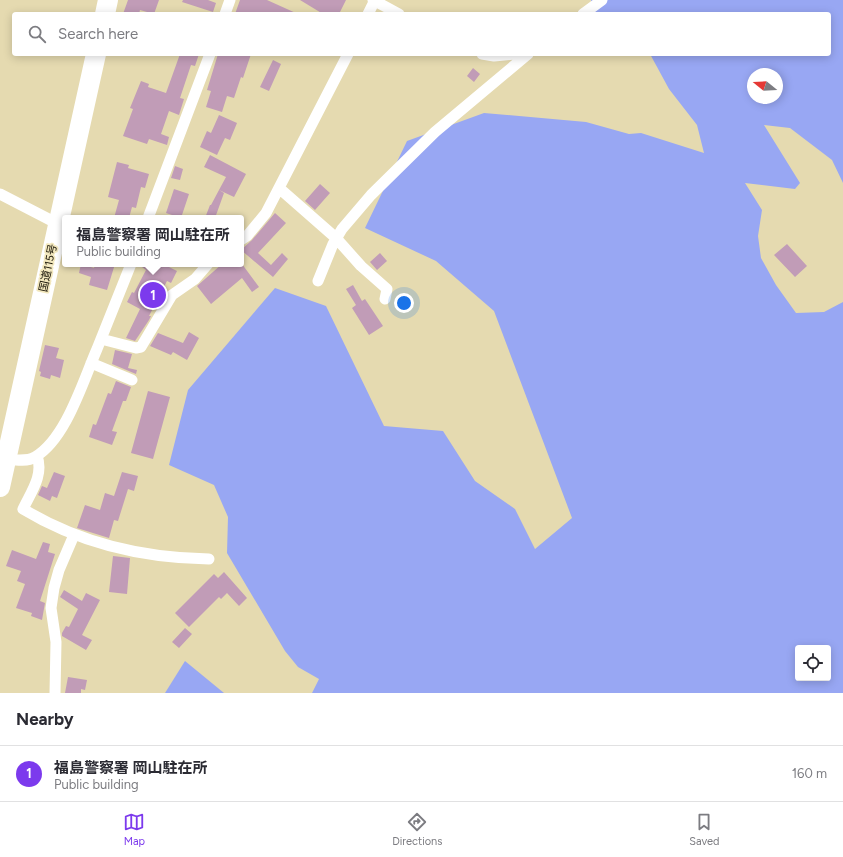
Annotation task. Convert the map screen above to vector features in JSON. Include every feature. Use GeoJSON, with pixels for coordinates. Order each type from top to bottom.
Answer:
{"type":"FeatureCollection","features":[{"type":"Feature","properties":{"kind":"highway"},"geometry":{"type":"LineString","coordinates":[[105,12],[108,0]]}},
{"type":"Feature","properties":{"kind":"highway","name":"国道115号"},"geometry":{"type":"LineString","coordinates":[[63,215],[96,56]]}},
{"type":"Feature","properties":{"kind":"highway","name":"国道115号"},"geometry":{"type":"LineString","coordinates":[[0,487],[3,468],[61,226]]}},
{"type":"Feature","properties":{"kind":"street"},"geometry":{"type":"LineString","coordinates":[[226,12],[230,0]]}},
{"type":"Feature","properties":{"kind":"street"},"geometry":{"type":"LineString","coordinates":[[369,12],[374,0],[396,12]]}},
{"type":"Feature","properties":{"kind":"street"},"geometry":{"type":"LineString","coordinates":[[586,12],[602,0]]}},
{"type":"Feature","properties":{"kind":"street"},"geometry":{"type":"LineString","coordinates":[[149,215],[209,56]]}},
{"type":"Feature","properties":{"kind":"street"},"geometry":{"type":"LineString","coordinates":[[244,238],[248,236],[266,213],[347,56]]}},
{"type":"Feature","properties":{"kind":"street"},"geometry":{"type":"LineString","coordinates":[[318,281],[336,238],[371,196],[435,132],[526,56]]}},
{"type":"Feature","properties":{"kind":"street"},"geometry":{"type":"LineString","coordinates":[[279,188],[336,238],[361,266],[384,284],[388,289],[385,299]]}},
{"type":"Feature","properties":{"kind":"street"},"geometry":{"type":"LineString","coordinates":[[0,194],[61,226]]}},
{"type":"Feature","properties":{"kind":"street"},"geometry":{"type":"LineString","coordinates":[[3,468],[37,456],[53,441],[65,421],[91,363],[130,267]]}},
{"type":"Feature","properties":{"kind":"street"},"geometry":{"type":"LineString","coordinates":[[101,339],[136,348],[141,347],[172,295],[195,279],[205,267]]}},
{"type":"Feature","properties":{"kind":"street"},"geometry":{"type":"LineString","coordinates":[[91,363],[132,380]]}},
{"type":"Feature","properties":{"kind":"street"},"geometry":{"type":"LineString","coordinates":[[37,456],[40,464],[40,472],[23,509],[45,522],[74,535],[100,544],[162,556],[209,559]]}},
{"type":"Feature","properties":{"kind":"street"},"geometry":{"type":"LineString","coordinates":[[55,693],[56,642],[51,608],[59,570],[74,535]]}},
{"type":"Feature","properties":{"kind":"shaded area"},"geometry":{"type":"Polygon","coordinates":[[[591,0],[843,0],[843,183],[832,160],[790,128],[764,125],[800,183],[795,189],[745,183],[762,210],[758,236],[761,258],[776,285],[796,313],[824,312],[843,302],[843,693],[312,693],[319,679],[298,667],[285,651],[227,553],[228,517],[214,485],[169,465],[188,390],[275,288],[326,306],[384,426],[443,431],[475,481],[515,509],[535,549],[572,518],[494,311],[436,261],[365,228],[407,141],[484,113],[586,122],[629,134],[641,133],[704,153],[697,125],[669,89],[651,56],[831,56],[831,12],[593,12],[591,0]]]}},
{"type":"Feature","properties":{"kind":"shaded area"},"geometry":{"type":"Polygon","coordinates":[[[185,661],[224,693],[165,693],[185,661]]]}},
{"type":"Feature","properties":{"kind":"building"},"geometry":{"type":"Polygon","coordinates":[[[128,0],[159,0],[155,12],[140,10],[140,12],[124,12],[128,0]]]}},
{"type":"Feature","properties":{"kind":"building"},"geometry":{"type":"Polygon","coordinates":[[[183,0],[208,0],[216,3],[213,12],[182,2],[183,0]]]}},
{"type":"Feature","properties":{"kind":"building"},"geometry":{"type":"Polygon","coordinates":[[[240,0],[267,0],[294,12],[236,12],[240,0]]]}},
{"type":"Feature","properties":{"kind":"building"},"geometry":{"type":"Polygon","coordinates":[[[300,0],[346,0],[340,12],[320,12],[300,0]]]}},
{"type":"Feature","properties":{"kind":"building"},"geometry":{"type":"Polygon","coordinates":[[[179,56],[198,56],[195,66],[191,65],[180,98],[184,99],[179,115],[169,111],[161,134],[169,137],[167,145],[149,139],[147,144],[123,136],[133,109],[130,108],[141,81],[149,84],[148,87],[166,93],[179,56]]]}},
{"type":"Feature","properties":{"kind":"building"},"geometry":{"type":"Polygon","coordinates":[[[217,56],[250,56],[234,98],[227,96],[222,112],[206,107],[211,91],[207,90],[217,56]]]}},
{"type":"Feature","properties":{"kind":"building"},"geometry":{"type":"Polygon","coordinates":[[[273,60],[281,64],[269,91],[260,87],[273,60]]]}},
{"type":"Feature","properties":{"kind":"building"},"geometry":{"type":"Polygon","coordinates":[[[473,68],[480,74],[474,82],[467,76],[473,68]]]}},
{"type":"Feature","properties":{"kind":"building"},"geometry":{"type":"Polygon","coordinates":[[[219,115],[237,123],[230,140],[225,138],[217,155],[200,147],[207,131],[211,133],[219,115]]]}},
{"type":"Feature","properties":{"kind":"building"},"geometry":{"type":"Polygon","coordinates":[[[210,155],[246,174],[234,197],[219,190],[226,177],[204,167],[210,155]]]}},
{"type":"Feature","properties":{"kind":"building"},"geometry":{"type":"Polygon","coordinates":[[[117,162],[129,165],[128,168],[149,174],[145,188],[141,187],[136,208],[132,207],[130,215],[115,215],[119,200],[108,197],[117,162]]]}},
{"type":"Feature","properties":{"kind":"building"},"geometry":{"type":"Polygon","coordinates":[[[175,166],[183,169],[180,180],[171,178],[175,166]]]}},
{"type":"Feature","properties":{"kind":"building"},"geometry":{"type":"Polygon","coordinates":[[[320,184],[330,193],[315,210],[305,201],[320,184]]]}},
{"type":"Feature","properties":{"kind":"building"},"geometry":{"type":"Polygon","coordinates":[[[174,189],[189,194],[182,215],[172,215],[166,213],[174,189]]]}},
{"type":"Feature","properties":{"kind":"building"},"geometry":{"type":"Polygon","coordinates":[[[219,190],[224,193],[216,215],[206,215],[219,190]]]}},
{"type":"Feature","properties":{"kind":"building"},"geometry":{"type":"Polygon","coordinates":[[[275,213],[286,223],[258,253],[271,265],[282,253],[288,259],[273,277],[244,253],[244,247],[275,213]]]}},
{"type":"Feature","properties":{"kind":"building"},"geometry":{"type":"Polygon","coordinates":[[[787,244],[807,266],[795,277],[774,255],[787,244]]]}},
{"type":"Feature","properties":{"kind":"building"},"geometry":{"type":"Polygon","coordinates":[[[380,253],[387,261],[377,270],[370,262],[380,253]]]}},
{"type":"Feature","properties":{"kind":"building"},"geometry":{"type":"Polygon","coordinates":[[[80,267],[114,267],[107,290],[89,285],[91,277],[79,273],[80,267]]]}},
{"type":"Feature","properties":{"kind":"building"},"geometry":{"type":"Polygon","coordinates":[[[142,267],[169,267],[177,271],[171,283],[167,281],[149,316],[151,316],[149,320],[135,341],[126,338],[140,309],[127,302],[132,292],[134,293],[146,270],[142,267]]]}},
{"type":"Feature","properties":{"kind":"building"},"geometry":{"type":"Polygon","coordinates":[[[219,267],[244,267],[259,287],[252,292],[242,278],[211,304],[197,286],[219,267]]]}},
{"type":"Feature","properties":{"kind":"building"},"geometry":{"type":"Polygon","coordinates":[[[353,285],[362,301],[365,299],[383,326],[369,335],[352,308],[356,305],[346,289],[353,285]]]}},
{"type":"Feature","properties":{"kind":"building"},"geometry":{"type":"Polygon","coordinates":[[[189,332],[199,338],[187,360],[173,352],[171,355],[150,346],[158,333],[183,343],[189,332]]]}},
{"type":"Feature","properties":{"kind":"building"},"geometry":{"type":"Polygon","coordinates":[[[45,345],[59,348],[56,358],[64,360],[60,378],[51,375],[50,379],[40,376],[41,372],[39,371],[45,345]]]}},
{"type":"Feature","properties":{"kind":"building"},"geometry":{"type":"Polygon","coordinates":[[[115,350],[132,354],[128,368],[137,370],[136,374],[112,364],[115,350]]]}},
{"type":"Feature","properties":{"kind":"building"},"geometry":{"type":"Polygon","coordinates":[[[116,381],[131,387],[126,401],[123,401],[112,431],[117,432],[112,445],[89,437],[93,424],[96,425],[108,393],[111,394],[116,381]]]}},
{"type":"Feature","properties":{"kind":"building"},"geometry":{"type":"Polygon","coordinates":[[[148,391],[170,397],[153,459],[131,453],[148,391]]]}},
{"type":"Feature","properties":{"kind":"building"},"geometry":{"type":"Polygon","coordinates":[[[54,472],[65,476],[57,498],[52,496],[50,501],[38,495],[42,486],[47,488],[54,472]]]}},
{"type":"Feature","properties":{"kind":"building"},"geometry":{"type":"Polygon","coordinates":[[[122,472],[138,476],[134,491],[128,489],[118,521],[114,520],[109,538],[77,528],[85,505],[100,510],[105,493],[114,496],[122,472]]]}},
{"type":"Feature","properties":{"kind":"building"},"geometry":{"type":"Polygon","coordinates":[[[43,542],[50,544],[48,552],[55,554],[40,601],[45,603],[42,620],[31,616],[32,613],[16,608],[25,584],[17,581],[21,571],[6,566],[12,550],[36,559],[43,542]]]}},
{"type":"Feature","properties":{"kind":"building"},"geometry":{"type":"Polygon","coordinates":[[[113,556],[130,558],[127,594],[109,592],[113,556]]]}},
{"type":"Feature","properties":{"kind":"building"},"geometry":{"type":"Polygon","coordinates":[[[224,572],[247,598],[239,606],[227,593],[221,599],[219,597],[189,627],[175,613],[214,574],[218,578],[224,572]]]}},
{"type":"Feature","properties":{"kind":"building"},"geometry":{"type":"Polygon","coordinates":[[[64,590],[82,601],[86,593],[100,600],[82,635],[92,640],[86,650],[62,636],[66,626],[69,627],[78,609],[60,597],[64,590]]]}},
{"type":"Feature","properties":{"kind":"building"},"geometry":{"type":"Polygon","coordinates":[[[185,628],[192,634],[179,648],[172,642],[185,628]]]}},
{"type":"Feature","properties":{"kind":"building"},"geometry":{"type":"Polygon","coordinates":[[[68,677],[87,680],[85,690],[81,689],[81,693],[65,693],[68,677]]]}},
{"type":"Feature","properties":{"kind":"place","name":"福島警察署 岡山駐在所"},"geometry":{"type":"Point","coordinates":[153,295]}}]}
